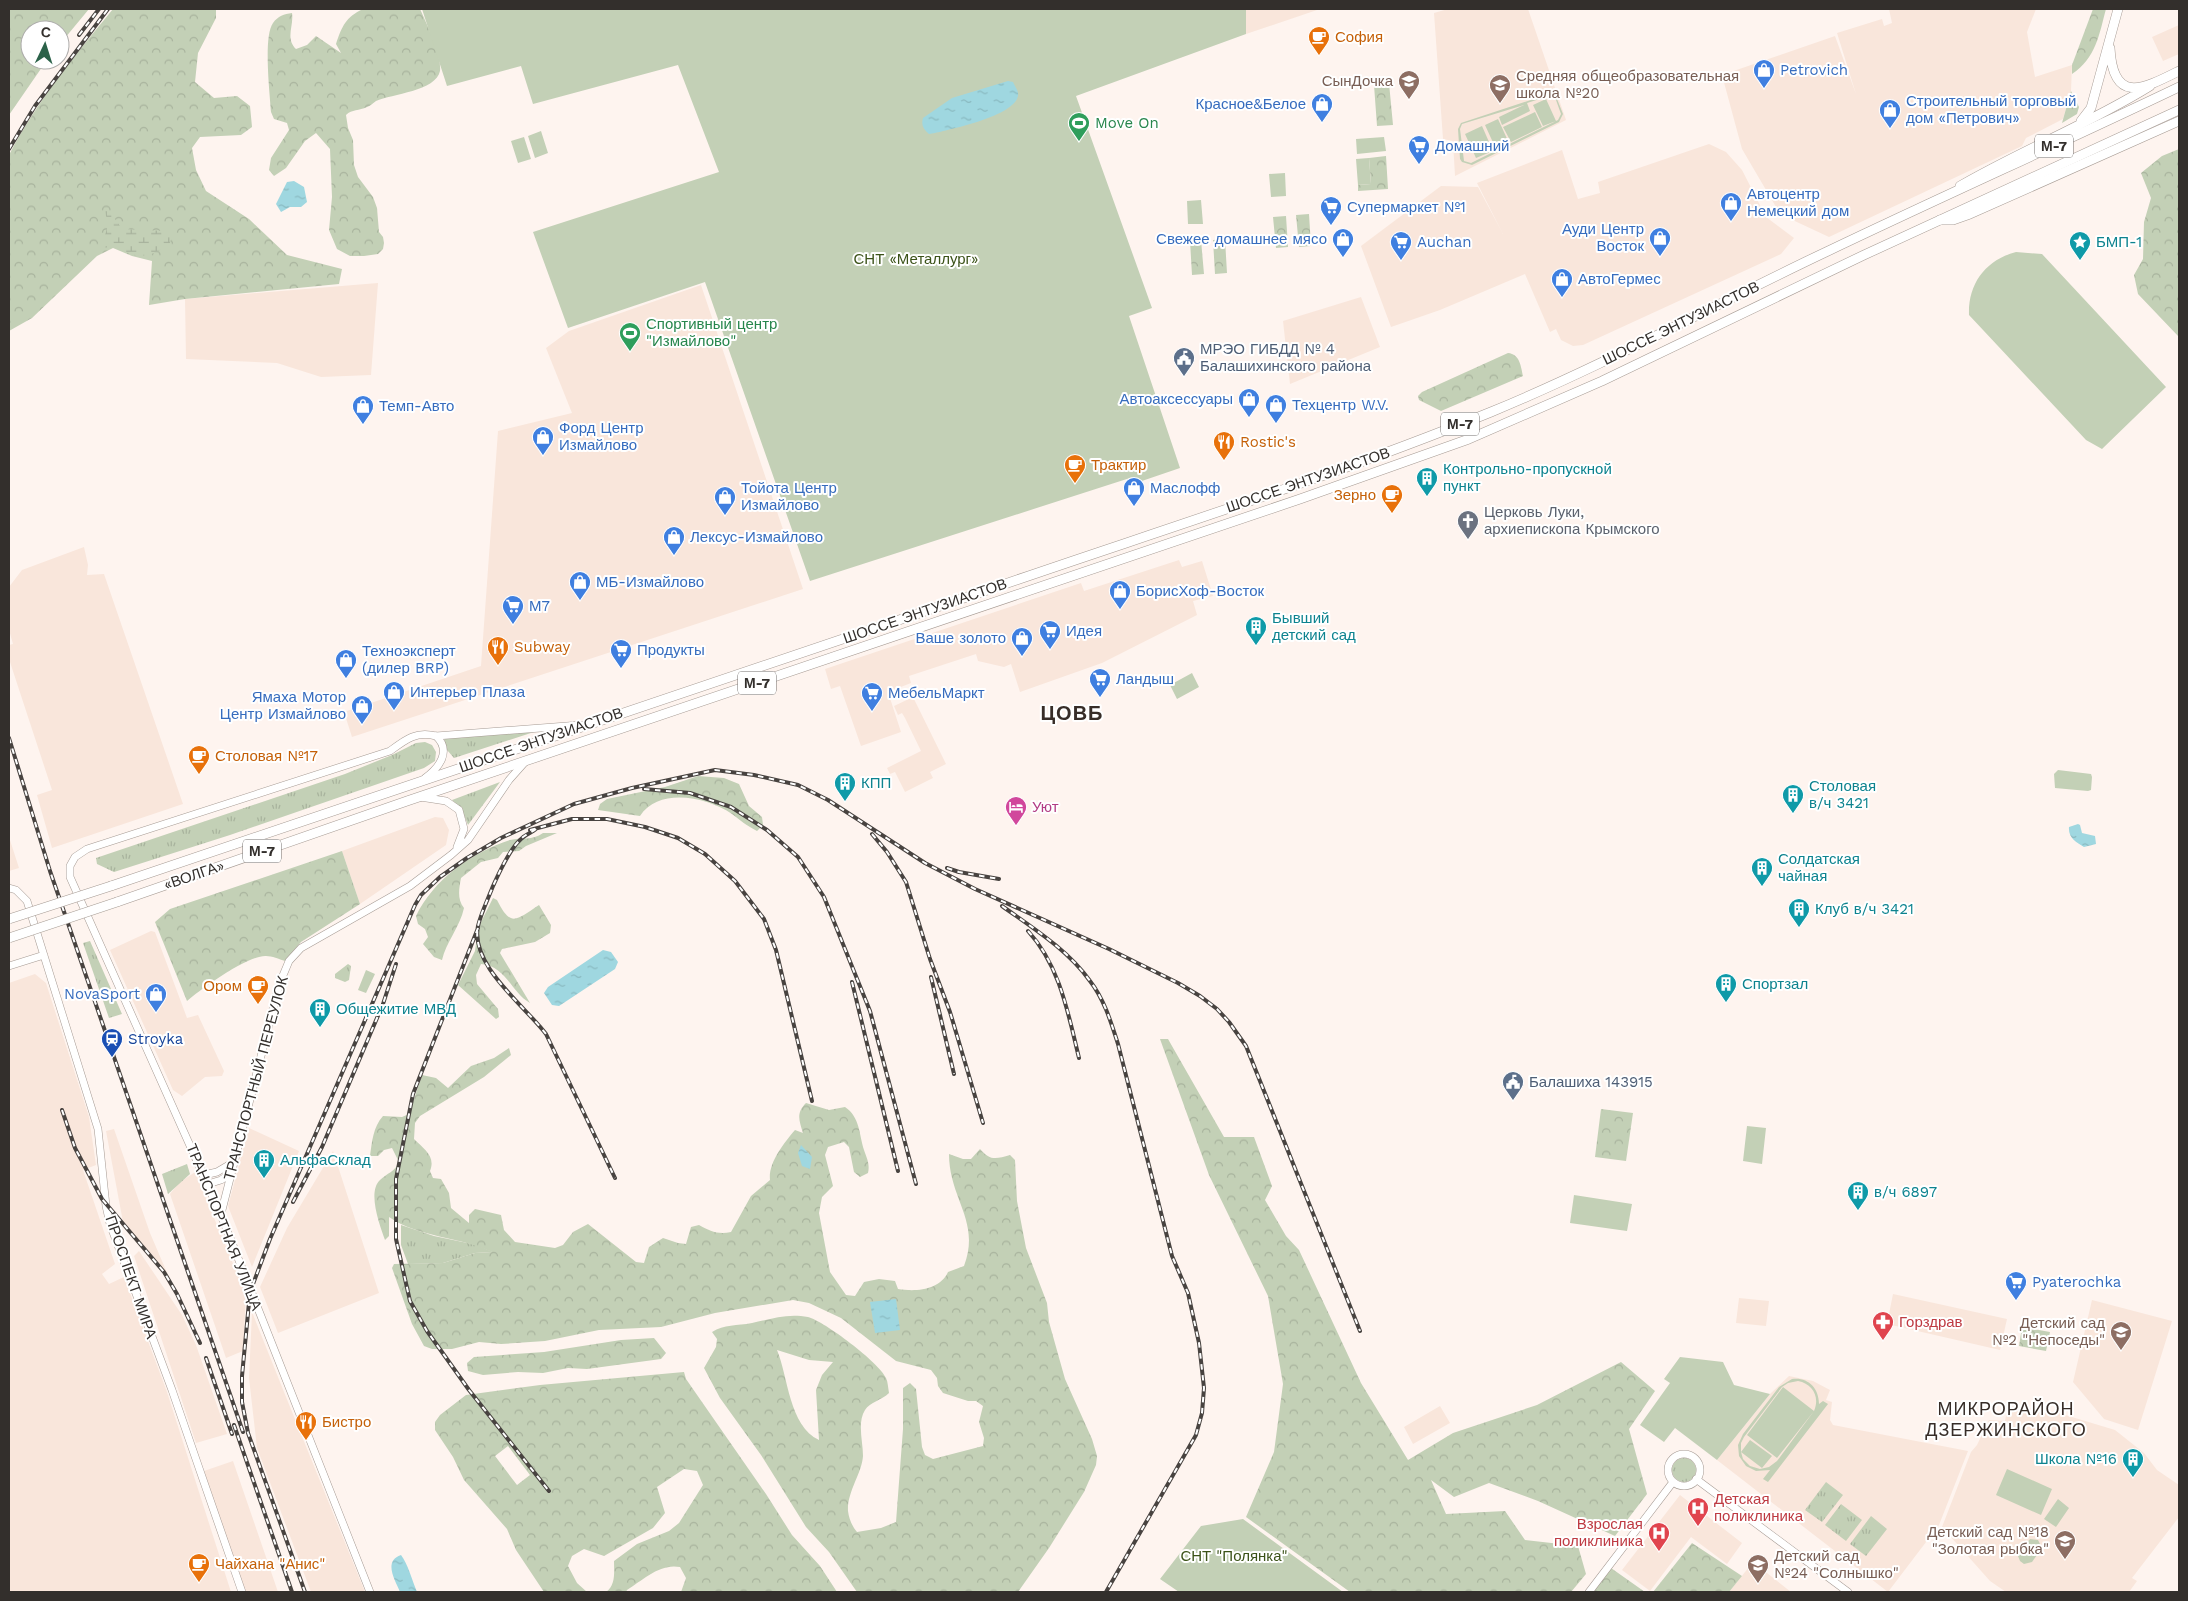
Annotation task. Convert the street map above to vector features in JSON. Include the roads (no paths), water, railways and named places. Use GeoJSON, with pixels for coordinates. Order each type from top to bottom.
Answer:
{"type":"FeatureCollection","features":[{"type":"Feature","properties":{"kind":"main road"},"geometry":{"type":"LineString","coordinates":[[2075,127],[2091,108],[2118,9]]}},
{"type":"Feature","properties":{"kind":"main road"},"geometry":{"type":"LineString","coordinates":[[2110,40],[2111,65],[2117,79],[2130,87],[2140,89],[2150,86]]}},
{"type":"Feature","properties":{"kind":"main road"},"geometry":{"type":"LineString","coordinates":[[1929,203],[1992,167],[2128,100],[2179,71]]}},
{"type":"Feature","properties":{"kind":"main road","name":"ШОССЕ ЭНТУЗИАСТОВ"},"geometry":{"type":"LineString","coordinates":[[402,786],[967,597],[1098,551],[1306,483],[1406,446],[1497,409],[1595,364],[1929,203],[2179,86]]}},
{"type":"Feature","properties":{"kind":"main road","name":"ШОССЕ ЭНТУЗИАСТОВ"},"geometry":{"type":"LineString","coordinates":[[407,801],[1274,508],[1469,439],[1602,380],[1939,220],[2179,110]]}},
{"type":"Feature","properties":{"kind":"main road"},"geometry":{"type":"LineString","coordinates":[[1939,220],[1953,220],[1970,214],[2179,121]]}},
{"type":"Feature","properties":{"kind":"main road","name":"«ВОЛГА»"},"geometry":{"type":"LineString","coordinates":[[9,919],[402,786]]}},
{"type":"Feature","properties":{"kind":"main road","name":"«ВОЛГА»"},"geometry":{"type":"LineString","coordinates":[[9,938],[407,801]]}},
{"type":"Feature","properties":{"kind":"street"},"geometry":{"type":"LineString","coordinates":[[436,736],[585,725]]}},
{"type":"Feature","properties":{"kind":"street","name":"ТРАНСПОРТНАЯ УЛИЦА"},"geometry":{"type":"LineString","coordinates":[[370,1592],[221,1215],[70,877],[70,866],[75,857],[87,849],[390,750],[415,734],[436,736]]}},
{"type":"Feature","properties":{"kind":"street"},"geometry":{"type":"LineString","coordinates":[[425,778],[436,770],[442,758],[444,749],[441,741],[436,736]]}},
{"type":"Feature","properties":{"kind":"street","name":"ТРАНСПОРТНЫЙ ПЕРЕУЛОК"},"geometry":{"type":"LineString","coordinates":[[221,1215],[279,985],[289,960],[301,948],[410,886],[455,852],[468,840],[508,780],[525,761]]}},
{"type":"Feature","properties":{"kind":"street"},"geometry":{"type":"LineString","coordinates":[[420,796],[446,801],[460,810],[464,829],[455,852]]}},
{"type":"Feature","properties":{"kind":"street","name":"ПРОСПЕКТ МИРА"},"geometry":{"type":"LineString","coordinates":[[9,888],[16,890],[26,901],[44,955],[98,1129],[106,1206],[110,1224],[172,1390],[242,1592]]}},
{"type":"Feature","properties":{"kind":"street"},"geometry":{"type":"LineString","coordinates":[[9,966],[44,955]]}},
{"type":"Feature","properties":{"kind":"street"},"geometry":{"type":"LineString","coordinates":[[204,1175],[217,1172],[234,1162]]}},
{"type":"Feature","properties":{"kind":"street"},"geometry":{"type":"LineString","coordinates":[[208,1184],[221,1180],[230,1174]]}},
{"type":"Feature","properties":{"kind":"street"},"geometry":{"type":"LineString","coordinates":[[1682,1454],[1687,1454],[1696,1460],[1700,1469],[1696,1479],[1683,1486],[1674,1482],[1670,1478],[1668,1468],[1672,1459],[1682,1454]]}},
{"type":"Feature","properties":{"kind":"street"},"geometry":{"type":"LineString","coordinates":[[1696,1479],[1848,1592]]}},
{"type":"Feature","properties":{"kind":"street"},"geometry":{"type":"LineString","coordinates":[[1589,1592],[1674,1482]]}},
{"type":"Feature","properties":{"kind":"water"},"geometry":{"type":"Polygon","coordinates":[[[1008,81],[1013,82],[1018,96],[1014,103],[1006,110],[981,120],[935,133],[929,134],[924,129],[922,125],[923,118],[952,98],[1008,81]]]}},
{"type":"Feature","properties":{"kind":"water"},"geometry":{"type":"Polygon","coordinates":[[[294,181],[304,187],[307,202],[301,207],[290,207],[281,212],[276,204],[287,182],[294,181]]]}},
{"type":"Feature","properties":{"kind":"water"},"geometry":{"type":"Polygon","coordinates":[[[2078,824],[2082,833],[2095,836],[2096,844],[2084,847],[2073,839],[2069,827],[2078,824]]]}},
{"type":"Feature","properties":{"kind":"water"},"geometry":{"type":"Polygon","coordinates":[[[603,950],[611,952],[618,962],[615,969],[559,1006],[552,1005],[544,993],[548,987],[603,950]]]}},
{"type":"Feature","properties":{"kind":"water"},"geometry":{"type":"Polygon","coordinates":[[[801,1145],[812,1157],[810,1169],[802,1166],[798,1153],[801,1145]]]}},
{"type":"Feature","properties":{"kind":"water"},"geometry":{"type":"Polygon","coordinates":[[[896,1299],[900,1330],[875,1333],[870,1302],[896,1299]]]}},
{"type":"Feature","properties":{"kind":"water"},"geometry":{"type":"Polygon","coordinates":[[[401,1555],[408,1567],[417,1592],[400,1592],[391,1566],[396,1558],[401,1555]]]}},
{"type":"Feature","properties":{"kind":"railway"},"geometry":{"type":"LineString","coordinates":[[79,35],[99,9]]}},
{"type":"Feature","properties":{"kind":"railway"},"geometry":{"type":"LineString","coordinates":[[9,149],[35,106],[108,9]]}},
{"type":"Feature","properties":{"kind":"railway"},"geometry":{"type":"LineString","coordinates":[[9,738],[50,871],[243,1432]]}},
{"type":"Feature","properties":{"kind":"railway"},"geometry":{"type":"LineString","coordinates":[[305,1592],[248,1433],[242,1402],[242,1376],[250,1292],[270,1239],[421,895],[440,877],[501,838],[574,804],[632,788],[715,770],[754,775],[798,785],[828,800],[925,863],[975,889],[1109,949],[1200,996],[1217,1009],[1229,1022],[1246,1046],[1360,1331]]}},
{"type":"Feature","properties":{"kind":"railway"},"geometry":{"type":"LineString","coordinates":[[644,789],[690,793],[731,807],[767,830],[798,857],[824,897],[870,1011],[916,1184]]}},
{"type":"Feature","properties":{"kind":"railway"},"geometry":{"type":"LineString","coordinates":[[530,830],[572,819],[607,819],[645,827],[678,838],[705,854],[735,881],[764,919],[776,950],[812,1101]]}},
{"type":"Feature","properties":{"kind":"railway"},"geometry":{"type":"LineString","coordinates":[[536,829],[516,844],[505,862],[481,916],[478,926],[478,941],[482,955],[490,970],[546,1034],[615,1178]]}},
{"type":"Feature","properties":{"kind":"railway"},"geometry":{"type":"LineString","coordinates":[[872,834],[887,852],[906,882],[930,959],[950,1012],[983,1123]]}},
{"type":"Feature","properties":{"kind":"railway"},"geometry":{"type":"LineString","coordinates":[[947,868],[999,879]]}},
{"type":"Feature","properties":{"kind":"railway"},"geometry":{"type":"LineString","coordinates":[[1002,906],[1061,949],[1090,981],[1103,1003],[1118,1044],[1172,1256],[1188,1293],[1199,1343],[1204,1388],[1202,1413],[1196,1435],[1106,1592]]}},
{"type":"Feature","properties":{"kind":"railway"},"geometry":{"type":"LineString","coordinates":[[478,928],[413,1094],[396,1179],[396,1239],[410,1301],[427,1331],[469,1390],[549,1491]]}},
{"type":"Feature","properties":{"kind":"railway"},"geometry":{"type":"LineString","coordinates":[[1028,931],[1048,959],[1055,975],[1066,1007],[1079,1058]]}},
{"type":"Feature","properties":{"kind":"railway"},"geometry":{"type":"LineString","coordinates":[[293,1202],[322,1147],[383,1004],[396,964]]}},
{"type":"Feature","properties":{"kind":"railway"},"geometry":{"type":"LineString","coordinates":[[931,977],[954,1074]]}},
{"type":"Feature","properties":{"kind":"railway"},"geometry":{"type":"LineString","coordinates":[[852,982],[898,1171]]}},
{"type":"Feature","properties":{"kind":"railway"},"geometry":{"type":"LineString","coordinates":[[62,1110],[75,1148],[102,1199],[164,1272],[177,1294],[200,1343]]}},
{"type":"Feature","properties":{"kind":"railway"},"geometry":{"type":"LineString","coordinates":[[206,1358],[232,1434]]}},
{"type":"Feature","properties":{"kind":"railway"},"geometry":{"type":"LineString","coordinates":[[234,1425],[292,1592]]}},
{"type":"Feature","properties":{"kind":"place","name":"София"},"geometry":{"type":"Point","coordinates":[1319,56]}},
{"type":"Feature","properties":{"kind":"place","name":"Petrovich"},"geometry":{"type":"Point","coordinates":[1764,89]}},
{"type":"Feature","properties":{"kind":"place","name":"СынДочка"},"geometry":{"type":"Point","coordinates":[1409,100]}},
{"type":"Feature","properties":{"kind":"place","name":"Средняя общеобразовательная школа №20"},"geometry":{"type":"Point","coordinates":[1500,104]}},
{"type":"Feature","properties":{"kind":"place","name":"Красное&Белое"},"geometry":{"type":"Point","coordinates":[1322,123]}},
{"type":"Feature","properties":{"kind":"place","name":"Строительный торговый дом «Петрович»"},"geometry":{"type":"Point","coordinates":[1890,129]}},
{"type":"Feature","properties":{"kind":"place","name":"Move On"},"geometry":{"type":"Point","coordinates":[1079,142]}},
{"type":"Feature","properties":{"kind":"place","name":"Домашний"},"geometry":{"type":"Point","coordinates":[1419,165]}},
{"type":"Feature","properties":{"kind":"place","name":"Автоцентр Немецкий дом"},"geometry":{"type":"Point","coordinates":[1731,222]}},
{"type":"Feature","properties":{"kind":"place","name":"Супермаркет №1"},"geometry":{"type":"Point","coordinates":[1331,226]}},
{"type":"Feature","properties":{"kind":"place","name":"Ауди Центр Восток"},"geometry":{"type":"Point","coordinates":[1660,257]}},
{"type":"Feature","properties":{"kind":"place","name":"Свежее домашнее мясо"},"geometry":{"type":"Point","coordinates":[1343,258]}},
{"type":"Feature","properties":{"kind":"place","name":"Auchan"},"geometry":{"type":"Point","coordinates":[1401,261]}},
{"type":"Feature","properties":{"kind":"place","name":"БМП-1"},"geometry":{"type":"Point","coordinates":[2080,261]}},
{"type":"Feature","properties":{"kind":"place","name":"АвтоГермес"},"geometry":{"type":"Point","coordinates":[1562,298]}},
{"type":"Feature","properties":{"kind":"place","name":"Спортивный центр \"Измайлово\""},"geometry":{"type":"Point","coordinates":[630,352]}},
{"type":"Feature","properties":{"kind":"place","name":"МРЭО ГИБДД № 4 Балашихинского района"},"geometry":{"type":"Point","coordinates":[1184,377]}},
{"type":"Feature","properties":{"kind":"place","name":"Автоаксессуары"},"geometry":{"type":"Point","coordinates":[1249,418]}},
{"type":"Feature","properties":{"kind":"place","name":"Техцентр W.V."},"geometry":{"type":"Point","coordinates":[1276,424]}},
{"type":"Feature","properties":{"kind":"place","name":"Темп-Авто"},"geometry":{"type":"Point","coordinates":[363,425]}},
{"type":"Feature","properties":{"kind":"place","name":"Форд Центр Измайлово"},"geometry":{"type":"Point","coordinates":[543,456]}},
{"type":"Feature","properties":{"kind":"place","name":"Rostiс's"},"geometry":{"type":"Point","coordinates":[1224,461]}},
{"type":"Feature","properties":{"kind":"place","name":"Трактир"},"geometry":{"type":"Point","coordinates":[1075,484]}},
{"type":"Feature","properties":{"kind":"place","name":"Контрольно-пропускной пункт"},"geometry":{"type":"Point","coordinates":[1427,497]}},
{"type":"Feature","properties":{"kind":"place","name":"Маслофф"},"geometry":{"type":"Point","coordinates":[1134,507]}},
{"type":"Feature","properties":{"kind":"place","name":"Зерно"},"geometry":{"type":"Point","coordinates":[1392,514]}},
{"type":"Feature","properties":{"kind":"place","name":"Тойота Центр Измайлово"},"geometry":{"type":"Point","coordinates":[725,516]}},
{"type":"Feature","properties":{"kind":"place","name":"Церковь Луки, архиепископа Крымского"},"geometry":{"type":"Point","coordinates":[1468,540]}},
{"type":"Feature","properties":{"kind":"place","name":"Лексус-Измайлово"},"geometry":{"type":"Point","coordinates":[674,556]}},
{"type":"Feature","properties":{"kind":"place","name":"МБ-Измайлово"},"geometry":{"type":"Point","coordinates":[580,601]}},
{"type":"Feature","properties":{"kind":"place","name":"БорисХоф-Восток"},"geometry":{"type":"Point","coordinates":[1120,610]}},
{"type":"Feature","properties":{"kind":"place","name":"М7"},"geometry":{"type":"Point","coordinates":[513,625]}},
{"type":"Feature","properties":{"kind":"place","name":"Бывший детский сад"},"geometry":{"type":"Point","coordinates":[1256,646]}},
{"type":"Feature","properties":{"kind":"place","name":"Идея"},"geometry":{"type":"Point","coordinates":[1050,650]}},
{"type":"Feature","properties":{"kind":"place","name":"Ваше золото"},"geometry":{"type":"Point","coordinates":[1022,657]}},
{"type":"Feature","properties":{"kind":"place","name":"Subway"},"geometry":{"type":"Point","coordinates":[498,666]}},
{"type":"Feature","properties":{"kind":"place","name":"Продукты"},"geometry":{"type":"Point","coordinates":[621,669]}},
{"type":"Feature","properties":{"kind":"place","name":"Техноэксперт (дилер BRP)"},"geometry":{"type":"Point","coordinates":[346,679]}},
{"type":"Feature","properties":{"kind":"place","name":"Ландыш"},"geometry":{"type":"Point","coordinates":[1100,698]}},
{"type":"Feature","properties":{"kind":"place","name":"Интерьер Плаза"},"geometry":{"type":"Point","coordinates":[394,711]}},
{"type":"Feature","properties":{"kind":"place","name":"МебельМаркт"},"geometry":{"type":"Point","coordinates":[872,712]}},
{"type":"Feature","properties":{"kind":"place","name":"Ямаха Мотор Центр Измайлово"},"geometry":{"type":"Point","coordinates":[362,725]}},
{"type":"Feature","properties":{"kind":"place","name":"Столовая №17"},"geometry":{"type":"Point","coordinates":[199,775]}},
{"type":"Feature","properties":{"kind":"place","name":"КПП"},"geometry":{"type":"Point","coordinates":[845,802]}},
{"type":"Feature","properties":{"kind":"place","name":"Столовая в/ч 3421"},"geometry":{"type":"Point","coordinates":[1793,814]}},
{"type":"Feature","properties":{"kind":"place","name":"Уют"},"geometry":{"type":"Point","coordinates":[1016,826]}},
{"type":"Feature","properties":{"kind":"place","name":"Солдатская чайная"},"geometry":{"type":"Point","coordinates":[1762,887]}},
{"type":"Feature","properties":{"kind":"place","name":"Клуб в/ч 3421"},"geometry":{"type":"Point","coordinates":[1799,928]}},
{"type":"Feature","properties":{"kind":"place","name":"Спортзал"},"geometry":{"type":"Point","coordinates":[1726,1003]}},
{"type":"Feature","properties":{"kind":"place","name":"Ором"},"geometry":{"type":"Point","coordinates":[258,1005]}},
{"type":"Feature","properties":{"kind":"place","name":"NovaSport"},"geometry":{"type":"Point","coordinates":[156,1013]}},
{"type":"Feature","properties":{"kind":"place","name":"Общежитие МВД"},"geometry":{"type":"Point","coordinates":[320,1028]}},
{"type":"Feature","properties":{"kind":"place","name":"Stroyka"},"geometry":{"type":"Point","coordinates":[112,1058]}},
{"type":"Feature","properties":{"kind":"place","name":"Балашиха 143915"},"geometry":{"type":"Point","coordinates":[1513,1101]}},
{"type":"Feature","properties":{"kind":"place","name":"АльфаСклад"},"geometry":{"type":"Point","coordinates":[264,1179]}},
{"type":"Feature","properties":{"kind":"place","name":"в/ч 6897"},"geometry":{"type":"Point","coordinates":[1858,1211]}},
{"type":"Feature","properties":{"kind":"place","name":"Pyaterochka"},"geometry":{"type":"Point","coordinates":[2016,1301]}},
{"type":"Feature","properties":{"kind":"place","name":"Горздрав"},"geometry":{"type":"Point","coordinates":[1883,1341]}},
{"type":"Feature","properties":{"kind":"place","name":"Детский сад №2 \"Непоседы\""},"geometry":{"type":"Point","coordinates":[2121,1351]}},
{"type":"Feature","properties":{"kind":"place","name":"Бистро"},"geometry":{"type":"Point","coordinates":[306,1441]}},
{"type":"Feature","properties":{"kind":"place","name":"Школа №16"},"geometry":{"type":"Point","coordinates":[2133,1478]}},
{"type":"Feature","properties":{"kind":"place","name":"Детская поликлиника"},"geometry":{"type":"Point","coordinates":[1698,1527]}},
{"type":"Feature","properties":{"kind":"place","name":"Взрослая поликлиника"},"geometry":{"type":"Point","coordinates":[1659,1552]}},
{"type":"Feature","properties":{"kind":"place","name":"Детский сад №18 \"Золотая рыбка\""},"geometry":{"type":"Point","coordinates":[2065,1560]}},
{"type":"Feature","properties":{"kind":"place","name":"Чайхана \"Анис\""},"geometry":{"type":"Point","coordinates":[199,1583]}},
{"type":"Feature","properties":{"kind":"place","name":"Детский сад №24 \"Солнышко\""},"geometry":{"type":"Point","coordinates":[1758,1584]}},
{"type":"Feature","properties":{"kind":"district","name":"ЦОВБ"},"geometry":{"type":"Point","coordinates":[1072,713]}},
{"type":"Feature","properties":{"kind":"district","name":"МИКРОРАЙОН ДЗЕРЖИНСКОГО"},"geometry":{"type":"Point","coordinates":[2006,1419]}},
{"type":"Feature","properties":{"kind":"park label","name":"СНТ «Металлург»"},"geometry":{"type":"Point","coordinates":[916,259]}},
{"type":"Feature","properties":{"kind":"park label","name":"СНТ \"Полянка\""},"geometry":{"type":"Point","coordinates":[1234,1556]}}]}
